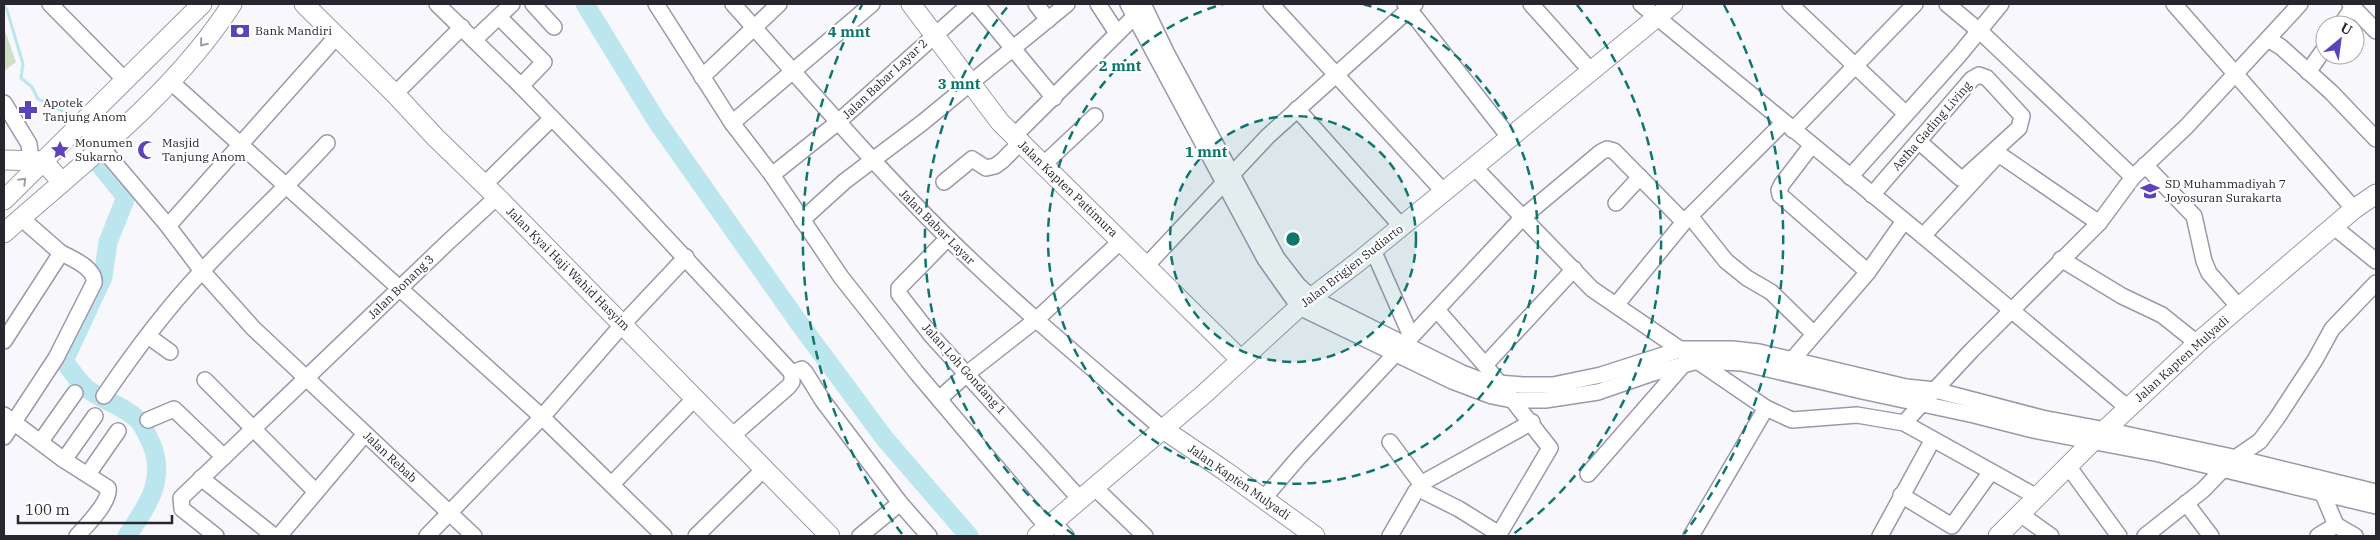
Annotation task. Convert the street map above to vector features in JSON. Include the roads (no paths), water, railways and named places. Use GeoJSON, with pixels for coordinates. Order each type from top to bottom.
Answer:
{"type":"FeatureCollection","features":[{"type":"Feature","properties":{"kind":"main road"},"geometry":{"type":"LineString","coordinates":[[4,200],[37,161],[125,80],[200,4]]}},
{"type":"Feature","properties":{"kind":"main road"},"geometry":{"type":"LineString","coordinates":[[4,233],[99,150],[170,81],[232,4]]}},
{"type":"Feature","properties":{"kind":"main road","name":"Jalan Kyai Haji Wahid Hasyim"},"geometry":{"type":"LineString","coordinates":[[304,4],[395,94],[436,138],[491,190],[830,536]]}},
{"type":"Feature","properties":{"kind":"main road","name":"Jalan Kapten Pattimura"},"geometry":{"type":"LineString","coordinates":[[911,4],[970,84],[1017,140],[1240,359]]}},
{"type":"Feature","properties":{"kind":"main road","name":"Jalan Brigjen Sudiarto"},"geometry":{"type":"LineString","coordinates":[[1043,531],[1080,499],[1096,488],[1305,303],[1402,227],[1443,191],[1673,4]]}},
{"type":"Feature","properties":{"kind":"main road"},"geometry":{"type":"LineString","coordinates":[[79,124],[99,150]]}},
{"type":"Feature","properties":{"kind":"main road"},"geometry":{"type":"LineString","coordinates":[[6,157],[37,161],[61,182]]}},
{"type":"Feature","properties":{"kind":"main road","name":"Jalan Kapten Mulyadi"},"geometry":{"type":"LineString","coordinates":[[1998,536],[2068,466],[2197,343],[2354,209],[2376,194]]}},
{"type":"Feature","properties":{"kind":"main road","name":"Jalan Kapten Mulyadi"},"geometry":{"type":"LineString","coordinates":[[1163,429],[1264,498],[1315,536]]}},
{"type":"Feature","properties":{"kind":"street"},"geometry":{"type":"LineString","coordinates":[[50,4],[125,80]]}},
{"type":"Feature","properties":{"kind":"street"},"geometry":{"type":"LineString","coordinates":[[437,4],[521,86],[686,257],[792,373],[792,382],[732,436]]}},
{"type":"Feature","properties":{"kind":"street"},"geometry":{"type":"LineString","coordinates":[[474,40],[512,4]]}},
{"type":"Feature","properties":{"kind":"street"},"geometry":{"type":"LineString","coordinates":[[533,4],[554,28]]}},
{"type":"Feature","properties":{"kind":"street"},"geometry":{"type":"LineString","coordinates":[[656,4],[732,123],[772,175],[842,276],[1043,531],[1066,536]]}},
{"type":"Feature","properties":{"kind":"street","name":"Jalan Babar Layar"},"geometry":{"type":"LineString","coordinates":[[733,4],[837,123],[948,238],[1037,320],[1163,429]]}},
{"type":"Feature","properties":{"kind":"street"},"geometry":{"type":"LineString","coordinates":[[702,77],[779,4]]}},
{"type":"Feature","properties":{"kind":"street"},"geometry":{"type":"LineString","coordinates":[[732,123],[872,4]]}},
{"type":"Feature","properties":{"kind":"street","name":"Jalan Babar Layar 2"},"geometry":{"type":"LineString","coordinates":[[772,175],[837,123],[934,34],[970,4]]}},
{"type":"Feature","properties":{"kind":"street"},"geometry":{"type":"LineString","coordinates":[[976,4],[1054,98]]}},
{"type":"Feature","properties":{"kind":"street"},"geometry":{"type":"LineString","coordinates":[[1036,4],[1048,20]]}},
{"type":"Feature","properties":{"kind":"street"},"geometry":{"type":"LineString","coordinates":[[802,220],[871,160],[970,84],[1011,48],[1067,4]]}},
{"type":"Feature","properties":{"kind":"street"},"geometry":{"type":"LineString","coordinates":[[1098,4],[1117,33]]}},
{"type":"Feature","properties":{"kind":"street"},"geometry":{"type":"LineString","coordinates":[[1272,4],[1443,191]]}},
{"type":"Feature","properties":{"kind":"street"},"geometry":{"type":"LineString","coordinates":[[1531,4],[1591,71]]}},
{"type":"Feature","properties":{"kind":"street"},"geometry":{"type":"LineString","coordinates":[[1641,4],[2128,408]]}},
{"type":"Feature","properties":{"kind":"street"},"geometry":{"type":"LineString","coordinates":[[1790,4],[1905,113]]}},
{"type":"Feature","properties":{"kind":"street"},"geometry":{"type":"LineString","coordinates":[[1616,305],[1687,219],[1854,65],[1915,4]]}},
{"type":"Feature","properties":{"kind":"street"},"geometry":{"type":"LineString","coordinates":[[1947,4],[2133,177]]}},
{"type":"Feature","properties":{"kind":"street"},"geometry":{"type":"LineString","coordinates":[[1850,177],[2001,4]]}},
{"type":"Feature","properties":{"kind":"street"},"geometry":{"type":"LineString","coordinates":[[1904,423],[2061,259],[2099,223],[2133,177],[2186,126],[2300,4]]}},
{"type":"Feature","properties":{"kind":"street"},"geometry":{"type":"LineString","coordinates":[[2352,5],[2376,31]]}},
{"type":"Feature","properties":{"kind":"street"},"geometry":{"type":"LineString","coordinates":[[1146,266],[1268,136],[1337,75],[1410,6],[1510,137]]}},
{"type":"Feature","properties":{"kind":"street"},"geometry":{"type":"LineString","coordinates":[[2182,7],[2236,73],[2354,209]]}},
{"type":"Feature","properties":{"kind":"street"},"geometry":{"type":"LineString","coordinates":[[944,182],[972,158],[986,168],[995,166],[1054,98],[1139,9],[1166,52],[1228,179],[1277,258],[1298,285],[1305,303],[1504,391],[1523,386],[1571,382],[1732,349],[1792,360],[1906,387],[1928,397],[2033,430],[2099,436],[2159,454],[2229,464],[2376,492]]}},
{"type":"Feature","properties":{"kind":"street"},"geometry":{"type":"LineString","coordinates":[[499,17],[544,62],[521,86]]}},
{"type":"Feature","properties":{"kind":"street"},"geometry":{"type":"LineString","coordinates":[[395,94],[462,27]]}},
{"type":"Feature","properties":{"kind":"street"},"geometry":{"type":"LineString","coordinates":[[168,226],[337,36]]}},
{"type":"Feature","properties":{"kind":"street"},"geometry":{"type":"LineString","coordinates":[[2268,39],[2349,109],[2376,139]]}},
{"type":"Feature","properties":{"kind":"street"},"geometry":{"type":"LineString","coordinates":[[2308,72],[2315,62]]}},
{"type":"Feature","properties":{"kind":"street","name":"Astha Gading Living"},"geometry":{"type":"LineString","coordinates":[[1872,195],[1972,79],[1979,75],[1986,78],[2022,116],[2019,128],[1964,178],[1960,178],[1923,145]]}},
{"type":"Feature","properties":{"kind":"street"},"geometry":{"type":"LineString","coordinates":[[170,81],[286,188],[542,417],[664,536]]}},
{"type":"Feature","properties":{"kind":"street"},"geometry":{"type":"LineString","coordinates":[[4,103],[37,161]]}},
{"type":"Feature","properties":{"kind":"street"},"geometry":{"type":"LineString","coordinates":[[1297,109],[1402,227]]}},
{"type":"Feature","properties":{"kind":"street"},"geometry":{"type":"LineString","coordinates":[[1043,165],[1095,116]]}},
{"type":"Feature","properties":{"kind":"street","name":"Jalan Bonang 3"},"geometry":{"type":"LineString","coordinates":[[216,536],[180,505],[181,498],[400,289],[491,190],[552,118]]}},
{"type":"Feature","properties":{"kind":"street"},"geometry":{"type":"LineString","coordinates":[[104,396],[148,336],[202,271],[286,188],[327,142]]}},
{"type":"Feature","properties":{"kind":"street"},"geometry":{"type":"LineString","coordinates":[[1812,145],[1782,184],[1779,190],[1780,195],[1868,272]]}},
{"type":"Feature","properties":{"kind":"street"},"geometry":{"type":"LineString","coordinates":[[1264,498],[1299,457],[1523,217],[1607,149],[1614,151],[1687,219],[1726,261],[1747,278],[1771,292],[1814,334]]}},
{"type":"Feature","properties":{"kind":"street","name":"Jalan Rebab"},"geometry":{"type":"LineString","coordinates":[[99,150],[168,226],[202,271],[253,328],[474,536]]}},
{"type":"Feature","properties":{"kind":"street"},"geometry":{"type":"LineString","coordinates":[[1923,236],[1994,158],[2000,156],[2099,223]]}},
{"type":"Feature","properties":{"kind":"street"},"geometry":{"type":"LineString","coordinates":[[2146,165],[2194,216],[2204,261],[2209,273],[2239,307]]}},
{"type":"Feature","properties":{"kind":"street"},"geometry":{"type":"LineString","coordinates":[[1474,167],[1592,288],[1689,357],[1766,408],[1792,420],[1857,415],[1904,423],[1932,441],[2037,497]]}},
{"type":"Feature","properties":{"kind":"street"},"geometry":{"type":"LineString","coordinates":[[1616,203],[1640,177]]}},
{"type":"Feature","properties":{"kind":"street"},"geometry":{"type":"LineString","coordinates":[[4,437],[9,418],[56,358],[94,283],[92,275],[85,268],[61,253],[21,218]]}},
{"type":"Feature","properties":{"kind":"street"},"geometry":{"type":"LineString","coordinates":[[1792,360],[1868,272],[1904,221]]}},
{"type":"Feature","properties":{"kind":"street"},"geometry":{"type":"LineString","coordinates":[[2334,227],[2376,261]]}},
{"type":"Feature","properties":{"kind":"street","name":"Jalan Loh Gondang 1"},"geometry":{"type":"LineString","coordinates":[[948,238],[898,291],[931,335],[968,373],[1080,499]]}},
{"type":"Feature","properties":{"kind":"street"},"geometry":{"type":"LineString","coordinates":[[939,399],[968,373],[1037,320],[1121,241]]}},
{"type":"Feature","properties":{"kind":"street"},"geometry":{"type":"LineString","coordinates":[[1373,250],[1402,347],[1472,390],[1504,391],[1545,400],[1575,397],[1598,392],[1689,357],[1742,363],[1928,397]]}},
{"type":"Feature","properties":{"kind":"street"},"geometry":{"type":"LineString","coordinates":[[4,341],[61,253]]}},
{"type":"Feature","properties":{"kind":"street"},"geometry":{"type":"LineString","coordinates":[[427,536],[542,417],[623,324],[686,257]]}},
{"type":"Feature","properties":{"kind":"street"},"geometry":{"type":"LineString","coordinates":[[2061,259],[2122,296],[2162,315],[2197,343]]}},
{"type":"Feature","properties":{"kind":"street"},"geometry":{"type":"LineString","coordinates":[[1485,365],[1574,269]]}},
{"type":"Feature","properties":{"kind":"street"},"geometry":{"type":"LineString","coordinates":[[2145,536],[2260,440],[2315,360],[2332,329],[2349,309],[2374,291]]}},
{"type":"Feature","properties":{"kind":"street"},"geometry":{"type":"LineString","coordinates":[[1390,536],[1418,490],[1459,508],[1499,535],[1550,450],[1532,422],[1436,310]]}},
{"type":"Feature","properties":{"kind":"street"},"geometry":{"type":"LineString","coordinates":[[148,336],[170,352]]}},
{"type":"Feature","properties":{"kind":"street"},"geometry":{"type":"LineString","coordinates":[[1588,474],[1689,357]]}},
{"type":"Feature","properties":{"kind":"street"},"geometry":{"type":"LineString","coordinates":[[792,373],[802,369],[805,372],[823,401],[900,503],[929,536]]}},
{"type":"Feature","properties":{"kind":"street"},"geometry":{"type":"LineString","coordinates":[[205,380],[316,492]]}},
{"type":"Feature","properties":{"kind":"street"},"geometry":{"type":"LineString","coordinates":[[41,441],[75,393]]}},
{"type":"Feature","properties":{"kind":"street"},"geometry":{"type":"LineString","coordinates":[[612,484],[695,398]]}},
{"type":"Feature","properties":{"kind":"street"},"geometry":{"type":"LineString","coordinates":[[1691,536],[1766,408]]}},
{"type":"Feature","properties":{"kind":"street"},"geometry":{"type":"LineString","coordinates":[[148,420],[174,409],[224,457]]}},
{"type":"Feature","properties":{"kind":"street"},"geometry":{"type":"LineString","coordinates":[[64,460],[95,416]]}},
{"type":"Feature","properties":{"kind":"street"},"geometry":{"type":"LineString","coordinates":[[9,418],[64,460],[106,485],[109,490],[100,508],[78,536]]}},
{"type":"Feature","properties":{"kind":"street"},"geometry":{"type":"LineString","coordinates":[[1390,442],[1420,481],[1424,482],[1532,422]]}},
{"type":"Feature","properties":{"kind":"street"},"geometry":{"type":"LineString","coordinates":[[88,474],[118,432]]}},
{"type":"Feature","properties":{"kind":"street"},"geometry":{"type":"LineString","coordinates":[[279,536],[366,434]]}},
{"type":"Feature","properties":{"kind":"street"},"geometry":{"type":"LineString","coordinates":[[1880,536],[1932,441]]}},
{"type":"Feature","properties":{"kind":"street"},"geometry":{"type":"LineString","coordinates":[[2229,464],[2376,506]]}},
{"type":"Feature","properties":{"kind":"street"},"geometry":{"type":"LineString","coordinates":[[2068,466],[2119,536]]}},
{"type":"Feature","properties":{"kind":"street"},"geometry":{"type":"LineString","coordinates":[[696,536],[764,469]]}},
{"type":"Feature","properties":{"kind":"street"},"geometry":{"type":"LineString","coordinates":[[1901,495],[1952,526],[1990,472]]}},
{"type":"Feature","properties":{"kind":"street"},"geometry":{"type":"LineString","coordinates":[[202,478],[274,536]]}},
{"type":"Feature","properties":{"kind":"street"},"geometry":{"type":"LineString","coordinates":[[1096,488],[1145,536]]}},
{"type":"Feature","properties":{"kind":"street"},"geometry":{"type":"LineString","coordinates":[[2322,492],[2336,525],[2355,536]]}},
{"type":"Feature","properties":{"kind":"street"},"geometry":{"type":"LineString","coordinates":[[860,536],[900,503]]}},
{"type":"Feature","properties":{"kind":"street"},"geometry":{"type":"LineString","coordinates":[[2186,503],[2211,536]]}},
{"type":"Feature","properties":{"kind":"street"},"geometry":{"type":"LineString","coordinates":[[2020,514],[2051,536]]}},
{"type":"Feature","properties":{"kind":"street"},"geometry":{"type":"LineString","coordinates":[[2318,536],[2336,525]]}},
{"type":"Feature","properties":{"kind":"waterway"},"geometry":{"type":"LineString","coordinates":[[585,4],[656,120],[799,323],[885,439],[969,536]]}},
{"type":"Feature","properties":{"kind":"waterway"},"geometry":{"type":"LineString","coordinates":[[4,6],[7,10],[23,64],[21,78],[32,87],[38,99],[62,111]]}},
{"type":"Feature","properties":{"kind":"waterway"},"geometry":{"type":"LineString","coordinates":[[100,165],[126,197],[108,242],[103,277],[64,361],[86,388],[127,411],[139,421],[152,445],[156,458],[156,482],[147,504],[127,536]]}},
{"type":"Feature","properties":{"kind":"waterway"},"geometry":{"type":"LineString","coordinates":[[1924,396],[1962,404]]}},
{"type":"Feature","properties":{"kind":"place","name":"Bank Mandiri"},"geometry":{"type":"Point","coordinates":[240,31]}},
{"type":"Feature","properties":{"kind":"place","name":"Apotek Tanjung Anom"},"geometry":{"type":"Point","coordinates":[28,110]}},
{"type":"Feature","properties":{"kind":"place","name":"Monumen Sukarno"},"geometry":{"type":"Point","coordinates":[60,150]}},
{"type":"Feature","properties":{"kind":"place","name":"Masjid Tanjung Anom"},"geometry":{"type":"Point","coordinates":[147,150]}},
{"type":"Feature","properties":{"kind":"place","name":"SD Muhammadiyah 7 Joyosuran Surakarta"},"geometry":{"type":"Point","coordinates":[2150,191]}}]}
